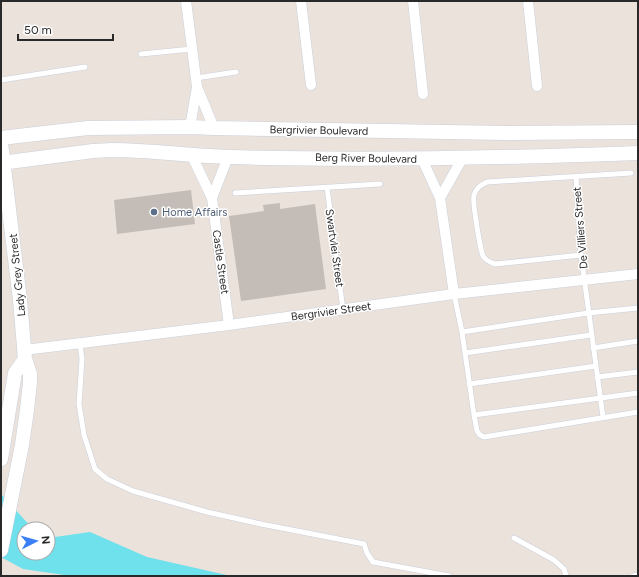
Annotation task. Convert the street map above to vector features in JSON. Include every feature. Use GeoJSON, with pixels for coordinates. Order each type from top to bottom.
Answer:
{"type":"FeatureCollection","features":[{"type":"Feature","properties":{"kind":"street"},"geometry":{"type":"LineString","coordinates":[[186,1],[197,82],[214,128]]}},
{"type":"Feature","properties":{"kind":"street"},"geometry":{"type":"LineString","coordinates":[[302,1],[311,85]]}},
{"type":"Feature","properties":{"kind":"street"},"geometry":{"type":"LineString","coordinates":[[413,1],[423,94]]}},
{"type":"Feature","properties":{"kind":"street"},"geometry":{"type":"LineString","coordinates":[[528,1],[537,86]]}},
{"type":"Feature","properties":{"kind":"street"},"geometry":{"type":"LineString","coordinates":[[190,127],[197,82]]}},
{"type":"Feature","properties":{"kind":"street","name":"Bergrivier Boulevard"},"geometry":{"type":"LineString","coordinates":[[1,138],[88,128],[190,127],[506,133],[638,132]]}},
{"type":"Feature","properties":{"kind":"street","name":"Lady Grey Street"},"geometry":{"type":"LineString","coordinates":[[1,143],[2,163],[20,300],[25,355],[30,374],[28,410],[1,550]]}},
{"type":"Feature","properties":{"kind":"street","name":"Berg River Boulevard"},"geometry":{"type":"LineString","coordinates":[[2,163],[93,151],[129,150],[228,157],[422,159],[638,153]]}},
{"type":"Feature","properties":{"kind":"street","name":"Castle Street"},"geometry":{"type":"LineString","coordinates":[[191,154],[212,198],[229,325]]}},
{"type":"Feature","properties":{"kind":"street","name":"Castle Street"},"geometry":{"type":"LineString","coordinates":[[212,198],[228,157]]}},
{"type":"Feature","properties":{"kind":"street"},"geometry":{"type":"LineString","coordinates":[[422,159],[440,198],[454,294]]}},
{"type":"Feature","properties":{"kind":"street"},"geometry":{"type":"LineString","coordinates":[[440,198],[462,159]]}},
{"type":"Feature","properties":{"kind":"street","name":"Bergrivier Street"},"geometry":{"type":"LineString","coordinates":[[25,355],[80,344],[454,294],[638,274]]}},
{"type":"Feature","properties":{"kind":"street"},"geometry":{"type":"LineString","coordinates":[[1,459],[16,373],[25,355]]}},
{"type":"Feature","properties":{"kind":"lane"},"geometry":{"type":"LineString","coordinates":[[141,54],[192,49]]}},
{"type":"Feature","properties":{"kind":"lane"},"geometry":{"type":"LineString","coordinates":[[1,80],[84,68]]}},
{"type":"Feature","properties":{"kind":"lane"},"geometry":{"type":"LineString","coordinates":[[197,82],[236,72]]}},
{"type":"Feature","properties":{"kind":"lane"},"geometry":{"type":"LineString","coordinates":[[581,255],[495,264],[488,262],[484,257],[480,246],[474,196],[478,188],[487,182],[631,172]]}},
{"type":"Feature","properties":{"kind":"lane","name":"De Villiers Street"},"geometry":{"type":"LineString","coordinates":[[576,176],[581,255],[603,417]]}},
{"type":"Feature","properties":{"kind":"lane"},"geometry":{"type":"LineString","coordinates":[[235,193],[380,184]]}},
{"type":"Feature","properties":{"kind":"lane","name":"Swartvlei Street"},"geometry":{"type":"LineString","coordinates":[[327,187],[343,310]]}},
{"type":"Feature","properties":{"kind":"lane"},"geometry":{"type":"LineString","coordinates":[[454,294],[462,332],[474,415],[477,431],[480,435],[484,437],[638,412]]}},
{"type":"Feature","properties":{"kind":"lane"},"geometry":{"type":"LineString","coordinates":[[462,332],[588,313],[638,308]]}},
{"type":"Feature","properties":{"kind":"lane"},"geometry":{"type":"LineString","coordinates":[[465,353],[591,335]]}},
{"type":"Feature","properties":{"kind":"lane"},"geometry":{"type":"LineString","coordinates":[[593,348],[638,341]]}},
{"type":"Feature","properties":{"kind":"lane"},"geometry":{"type":"LineString","coordinates":[[80,344],[82,359],[79,404],[84,435],[95,469],[107,479],[133,491],[207,512],[364,544],[367,553],[373,562],[449,576]]}},
{"type":"Feature","properties":{"kind":"lane"},"geometry":{"type":"LineString","coordinates":[[469,384],[596,366]]}},
{"type":"Feature","properties":{"kind":"lane"},"geometry":{"type":"LineString","coordinates":[[597,377],[638,372]]}},
{"type":"Feature","properties":{"kind":"lane"},"geometry":{"type":"LineString","coordinates":[[474,415],[638,393]]}},
{"type":"Feature","properties":{"kind":"lane"},"geometry":{"type":"LineString","coordinates":[[514,538],[554,560],[564,570],[566,576]]}},
{"type":"Feature","properties":{"kind":"lane"},"geometry":{"type":"LineString","coordinates":[[633,576],[638,575]]}},
{"type":"Feature","properties":{"kind":"water"},"geometry":{"type":"Polygon","coordinates":[[[1,494],[26,521],[16,521],[16,561],[56,561],[56,537],[90,532],[147,557],[231,576],[71,576],[23,569],[1,557],[1,494]]]}},
{"type":"Feature","properties":{"kind":"building","name":"Home Affairs"},"geometry":{"type":"Polygon","coordinates":[[[191,190],[195,224],[117,234],[114,200],[191,190]]]}},
{"type":"Feature","properties":{"kind":"building"},"geometry":{"type":"Polygon","coordinates":[[[280,203],[280,209],[315,204],[326,289],[241,301],[229,216],[264,211],[263,205],[280,203]]]}},
{"type":"Feature","properties":{"kind":"place","name":"Home Affairs"},"geometry":{"type":"Point","coordinates":[154,212]}}]}
